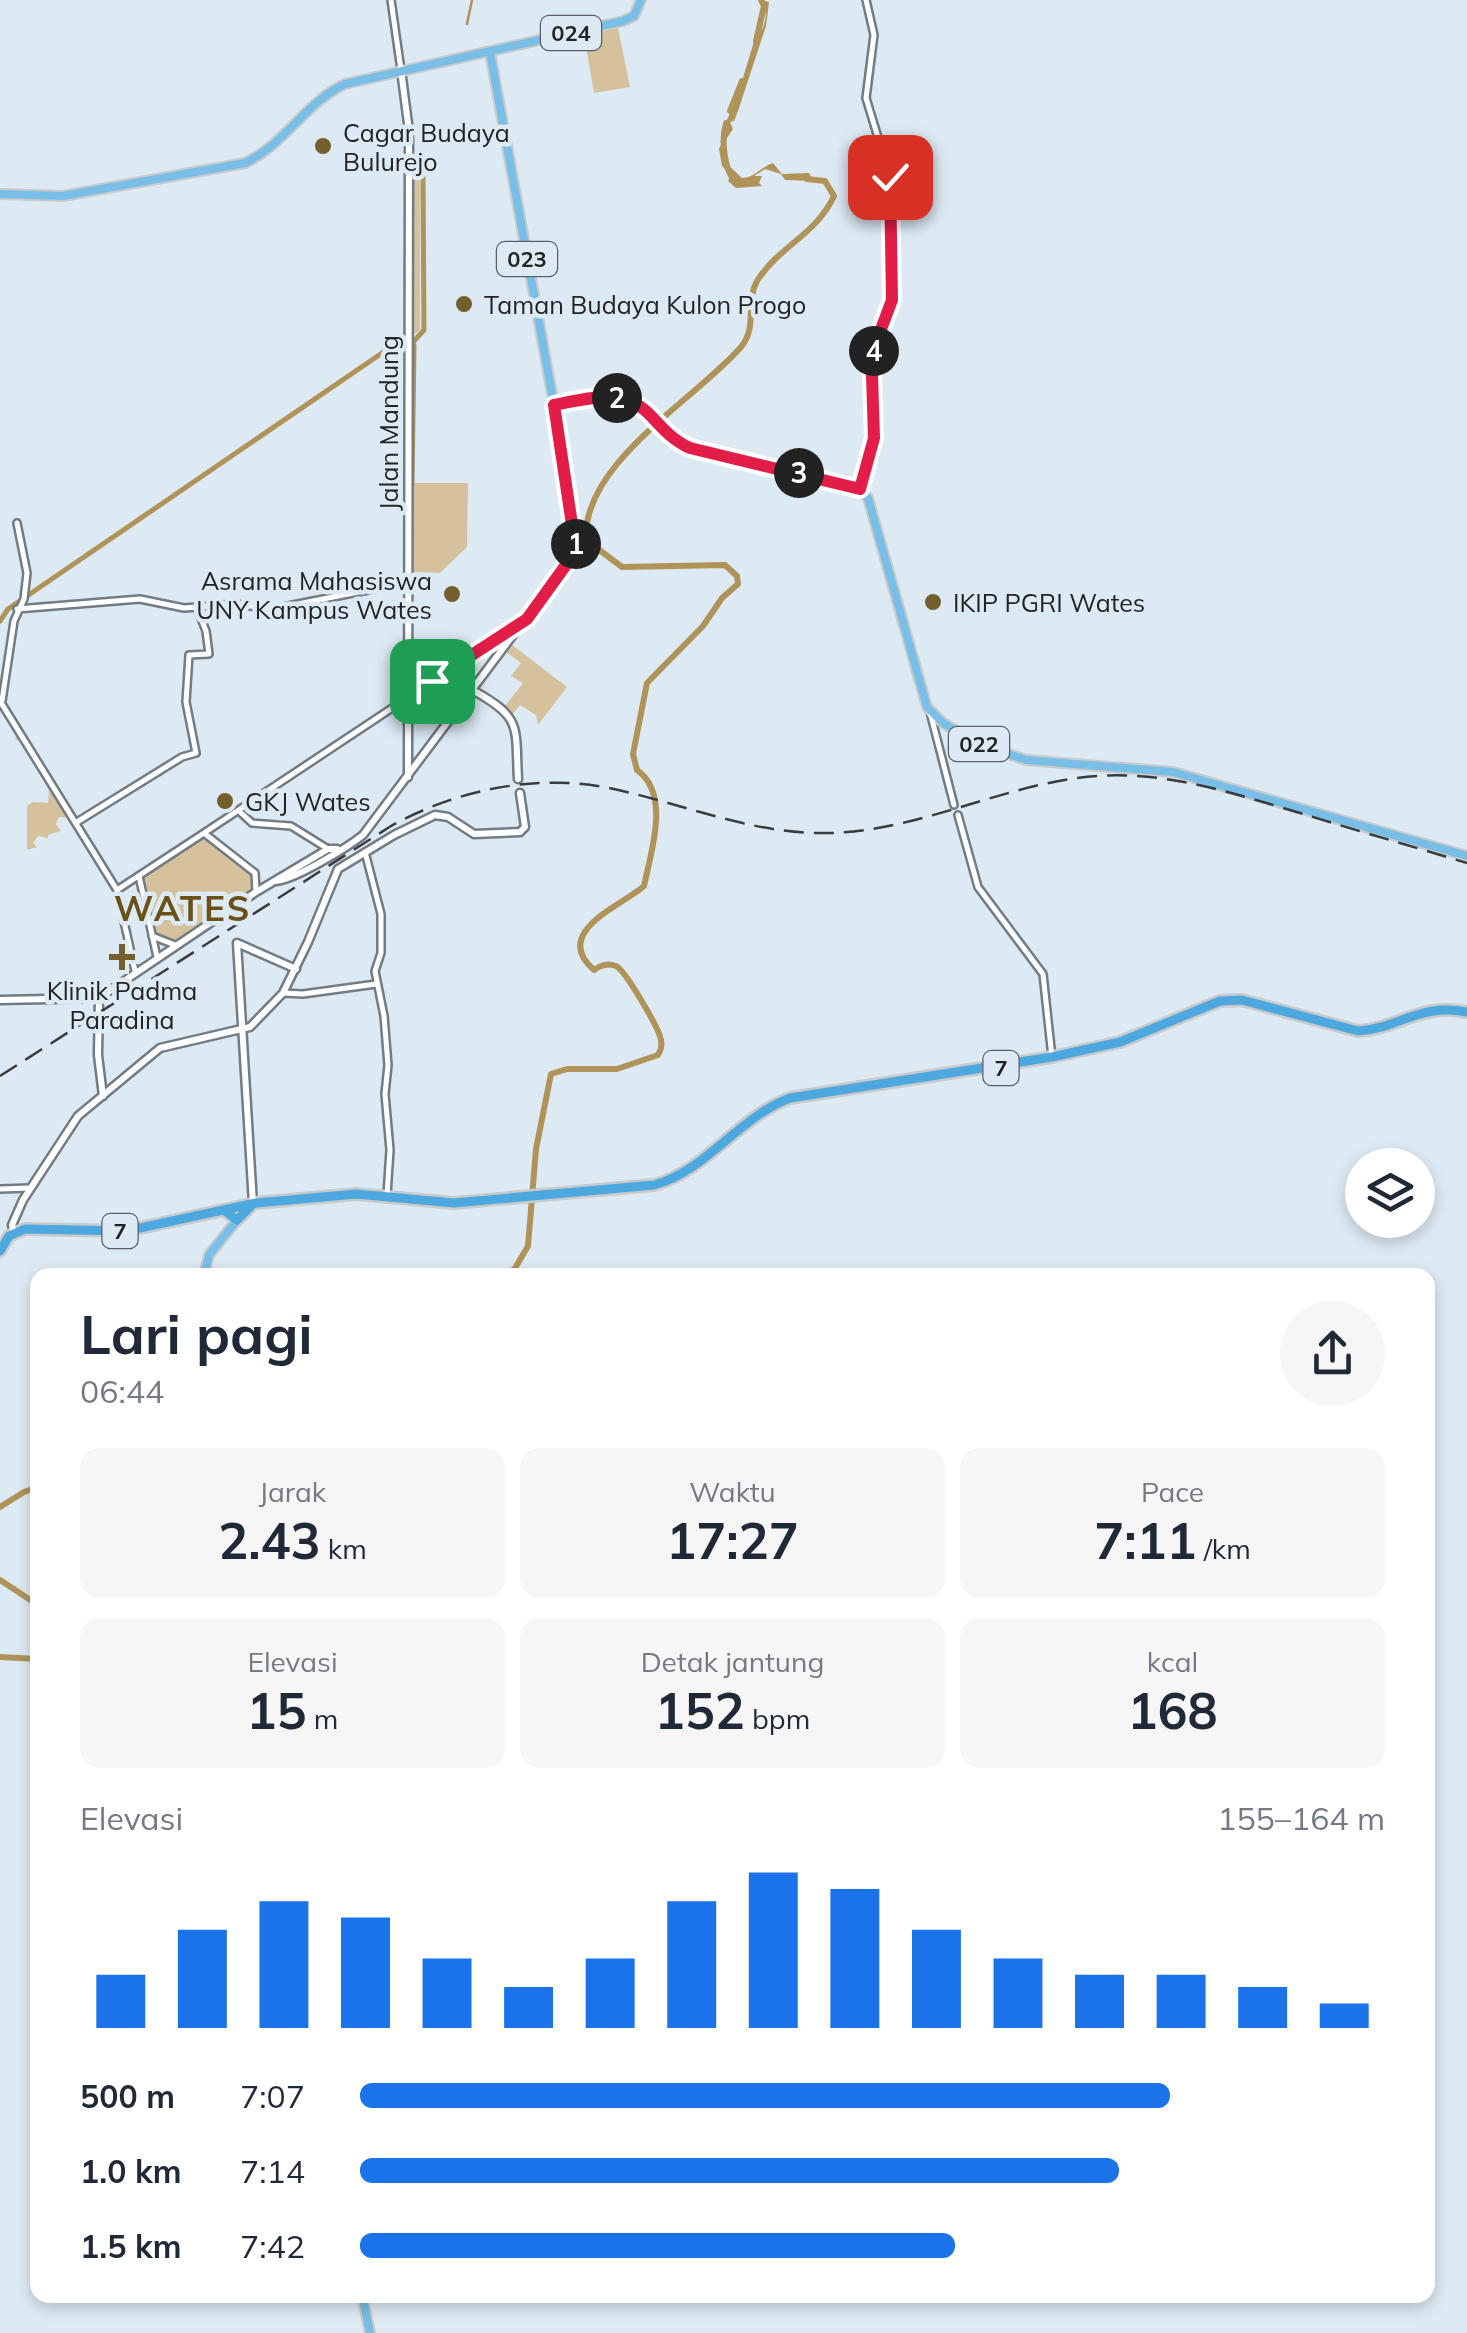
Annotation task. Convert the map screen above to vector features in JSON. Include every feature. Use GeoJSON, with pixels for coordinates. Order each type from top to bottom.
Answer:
{"type":"FeatureCollection","features":[{"type":"Feature","properties":{"kind":"highway","name":"7"},"geometry":{"type":"LineString","coordinates":[[14,1234],[33,1228],[126,1232],[253,1204],[356,1194],[454,1203],[666,1182],[764,1111],[790,1098],[1052,1058],[1120,1042],[1220,1001],[1250,1002],[1358,1032],[1431,1009],[1467,1012]]}},
{"type":"Feature","properties":{"kind":"highway"},"geometry":{"type":"LineString","coordinates":[[224,1211],[237,1220],[253,1204]]}},
{"type":"Feature","properties":{"kind":"highway"},"geometry":{"type":"LineString","coordinates":[[0,1251],[14,1234]]}},
{"type":"Feature","properties":{"kind":"main road","name":"024"},"geometry":{"type":"LineString","coordinates":[[490,52],[629,19],[638,10],[640,0]]}},
{"type":"Feature","properties":{"kind":"main road"},"geometry":{"type":"LineString","coordinates":[[0,194],[63,196],[245,162],[337,88],[490,52]]}},
{"type":"Feature","properties":{"kind":"main road","name":"023"},"geometry":{"type":"LineString","coordinates":[[490,52],[554,405]]}},
{"type":"Feature","properties":{"kind":"main road","name":"Jalan Mandung"},"geometry":{"type":"LineString","coordinates":[[401,70],[410,146],[408,777]]}},
{"type":"Feature","properties":{"kind":"main road"},"geometry":{"type":"LineString","coordinates":[[272,882],[288,880],[363,835],[503,652],[576,547],[554,405],[628,398],[690,448],[860,489]]}},
{"type":"Feature","properties":{"kind":"main road","name":"022"},"geometry":{"type":"LineString","coordinates":[[860,489],[868,498],[933,719],[988,748],[1026,760],[1174,772],[1467,856]]}},
{"type":"Feature","properties":{"kind":"main road"},"geometry":{"type":"LineString","coordinates":[[474,690],[513,719],[518,779]]}},
{"type":"Feature","properties":{"kind":"main road"},"geometry":{"type":"LineString","coordinates":[[14,1234],[12,1225],[30,1188],[74,1120],[166,1045],[242,1032],[283,992],[338,869],[435,816],[448,818],[474,834],[520,832],[524,827],[520,793]]}},
{"type":"Feature","properties":{"kind":"main road"},"geometry":{"type":"LineString","coordinates":[[0,1000],[96,997],[272,882],[328,849],[348,846]]}},
{"type":"Feature","properties":{"kind":"main road"},"geometry":{"type":"LineString","coordinates":[[253,1204],[238,943],[296,969]]}},
{"type":"Feature","properties":{"kind":"main road"},"geometry":{"type":"LineString","coordinates":[[96,997],[103,1096]]}},
{"type":"Feature","properties":{"kind":"main road"},"geometry":{"type":"LineString","coordinates":[[206,1268],[209,1255],[237,1220]]}},
{"type":"Feature","properties":{"kind":"main road"},"geometry":{"type":"LineString","coordinates":[[364,2303],[370,2333]]}},
{"type":"Feature","properties":{"kind":"street"},"geometry":{"type":"LineString","coordinates":[[391,0],[401,70]]}},
{"type":"Feature","properties":{"kind":"street"},"geometry":{"type":"LineString","coordinates":[[860,489],[874,438],[874,348],[892,300],[890,177],[866,98],[874,35],[866,0]]}},
{"type":"Feature","properties":{"kind":"street"},"geometry":{"type":"LineString","coordinates":[[17,523],[27,570],[1,701],[117,890],[135,971]]}},
{"type":"Feature","properties":{"kind":"street"},"geometry":{"type":"LineString","coordinates":[[17,609],[140,599],[175,607],[235,604],[267,609],[408,582]]}},
{"type":"Feature","properties":{"kind":"street"},"geometry":{"type":"LineString","coordinates":[[77,822],[182,757],[196,753],[186,702],[189,655],[209,654],[197,608]]}},
{"type":"Feature","properties":{"kind":"street"},"geometry":{"type":"LineString","coordinates":[[117,890],[527,619]]}},
{"type":"Feature","properties":{"kind":"street"},"geometry":{"type":"LineString","coordinates":[[491,642],[503,652]]}},
{"type":"Feature","properties":{"kind":"street"},"geometry":{"type":"LineString","coordinates":[[933,719],[954,804]]}},
{"type":"Feature","properties":{"kind":"street"},"geometry":{"type":"LineString","coordinates":[[239,811],[252,823],[291,826],[328,849]]}},
{"type":"Feature","properties":{"kind":"street"},"geometry":{"type":"LineString","coordinates":[[958,815],[976,882],[1042,974],[1052,1058]]}},
{"type":"Feature","properties":{"kind":"street"},"geometry":{"type":"LineString","coordinates":[[204,833],[272,882]]}},
{"type":"Feature","properties":{"kind":"street"},"geometry":{"type":"LineString","coordinates":[[364,852],[380,914],[381,953],[375,971],[388,1066],[384,1094],[390,1150],[387,1198]]}},
{"type":"Feature","properties":{"kind":"street"},"geometry":{"type":"LineString","coordinates":[[255,873],[256,892]]}},
{"type":"Feature","properties":{"kind":"street"},"geometry":{"type":"LineString","coordinates":[[140,876],[157,957]]}},
{"type":"Feature","properties":{"kind":"street"},"geometry":{"type":"LineString","coordinates":[[152,936],[175,945]]}},
{"type":"Feature","properties":{"kind":"street"},"geometry":{"type":"LineString","coordinates":[[283,992],[303,994],[376,984]]}},
{"type":"Feature","properties":{"kind":"street"},"geometry":{"type":"LineString","coordinates":[[0,1189],[30,1188]]}},
{"type":"Feature","properties":{"kind":"shaded area"},"geometry":{"type":"Polygon","coordinates":[[[761,0],[769,2],[766,26],[738,111],[730,122],[733,129],[723,144],[726,163],[742,178],[773,163],[782,174],[809,173],[813,181],[785,180],[781,174],[765,169],[754,176],[762,176],[762,186],[736,188],[728,181],[731,176],[722,166],[719,149],[755,38],[764,25],[766,15],[761,0]]]}},
{"type":"Feature","properties":{"kind":"shaded area"},"geometry":{"type":"Polygon","coordinates":[[[617,23],[630,87],[594,93],[583,30],[617,23]]]}},
{"type":"Feature","properties":{"kind":"shaded area"},"geometry":{"type":"Polygon","coordinates":[[[411,177],[420,177],[420,330],[410,337],[411,177]]]}},
{"type":"Feature","properties":{"kind":"shaded area"},"geometry":{"type":"Polygon","coordinates":[[[413,483],[468,483],[467,547],[440,573],[412,572],[413,483]]]}},
{"type":"Feature","properties":{"kind":"shaded area"},"geometry":{"type":"Polygon","coordinates":[[[511,644],[567,687],[538,725],[536,715],[520,705],[512,715],[505,706],[523,683],[511,676],[521,663],[505,651],[511,644]]]}},
{"type":"Feature","properties":{"kind":"shaded area"},"geometry":{"type":"Polygon","coordinates":[[[0,701],[75,818],[59,817],[56,824],[61,831],[48,838],[38,836],[33,843],[37,847],[27,850],[27,806],[33,802],[48,803],[49,789],[21,742],[15,739],[0,701]]]}},
{"type":"Feature","properties":{"kind":"shaded area"},"geometry":{"type":"Polygon","coordinates":[[[203,838],[254,875],[253,891],[174,943],[155,935],[141,881],[143,875],[203,838]]]}},
{"type":"Feature","properties":{"kind":"waterway"},"geometry":{"type":"LineString","coordinates":[[467,24],[472,0]]}},
{"type":"Feature","properties":{"kind":"waterway"},"geometry":{"type":"LineString","coordinates":[[756,41],[764,6],[761,0]]}},
{"type":"Feature","properties":{"kind":"waterway"},"geometry":{"type":"LineString","coordinates":[[730,111],[742,81]]}},
{"type":"Feature","properties":{"kind":"waterway"},"geometry":{"type":"LineString","coordinates":[[726,123],[724,154],[735,182]]}},
{"type":"Feature","properties":{"kind":"waterway"},"geometry":{"type":"LineString","coordinates":[[414,341],[424,330],[423,177]]}},
{"type":"Feature","properties":{"kind":"waterway"},"geometry":{"type":"LineString","coordinates":[[515,1268],[528,1246],[536,1149],[551,1074],[567,1069],[617,1069],[658,1055],[661,1049],[654,1024],[627,978],[613,965],[594,970],[583,956],[580,944],[595,921],[644,886],[654,841],[656,808],[653,793],[637,770],[633,754],[647,683],[738,584],[737,576],[725,565],[622,567],[586,540],[590,512],[602,485],[621,459],[741,347],[749,331],[757,281],[776,258],[808,231],[834,196],[825,181],[807,179]]}},
{"type":"Feature","properties":{"kind":"waterway"},"geometry":{"type":"LineString","coordinates":[[0,621],[8,609],[404,338]]}},
{"type":"Feature","properties":{"kind":"waterway"},"geometry":{"type":"LineString","coordinates":[[412,486],[414,345]]}},
{"type":"Feature","properties":{"kind":"waterway"},"geometry":{"type":"LineString","coordinates":[[0,1507],[30,1490]]}},
{"type":"Feature","properties":{"kind":"waterway"},"geometry":{"type":"LineString","coordinates":[[0,1580],[30,1600]]}},
{"type":"Feature","properties":{"kind":"waterway"},"geometry":{"type":"LineString","coordinates":[[0,1657],[30,1659]]}},
{"type":"Feature","properties":{"kind":"railway"},"geometry":{"type":"LineString","coordinates":[[0,1076],[391,826],[441,803],[522,784],[604,787],[737,822],[818,833],[884,827],[1077,778],[1162,778],[1217,789],[1467,863]]}},
{"type":"Feature","properties":{"kind":"place","name":"Cagar Budaya Bulurejo"},"geometry":{"type":"Point","coordinates":[323,146]}},
{"type":"Feature","properties":{"kind":"place","name":"Taman Budaya Kulon Progo"},"geometry":{"type":"Point","coordinates":[464,304]}},
{"type":"Feature","properties":{"kind":"place","name":"Asrama Mahasiswa UNY Kampus Wates"},"geometry":{"type":"Point","coordinates":[452,594]}},
{"type":"Feature","properties":{"kind":"place","name":"IKIP PGRI Wates"},"geometry":{"type":"Point","coordinates":[933,602]}},
{"type":"Feature","properties":{"kind":"place","name":"GKJ Wates"},"geometry":{"type":"Point","coordinates":[225,801]}},
{"type":"Feature","properties":{"kind":"place","name":"Klinik Padma Paradina"},"geometry":{"type":"Point","coordinates":[122,957]}},
{"type":"Feature","properties":{"kind":"district","name":"WATES"},"geometry":{"type":"Point","coordinates":[183,908]}},
{"type":"Feature","properties":{"kind":"route"},"geometry":{"type":"LineString","coordinates":[[432,681],[527,619],[576,551],[554,405],[628,398],[679,443],[690,448],[844,482],[860,489],[874,438],[874,348],[892,300],[890,177]]}}]}
